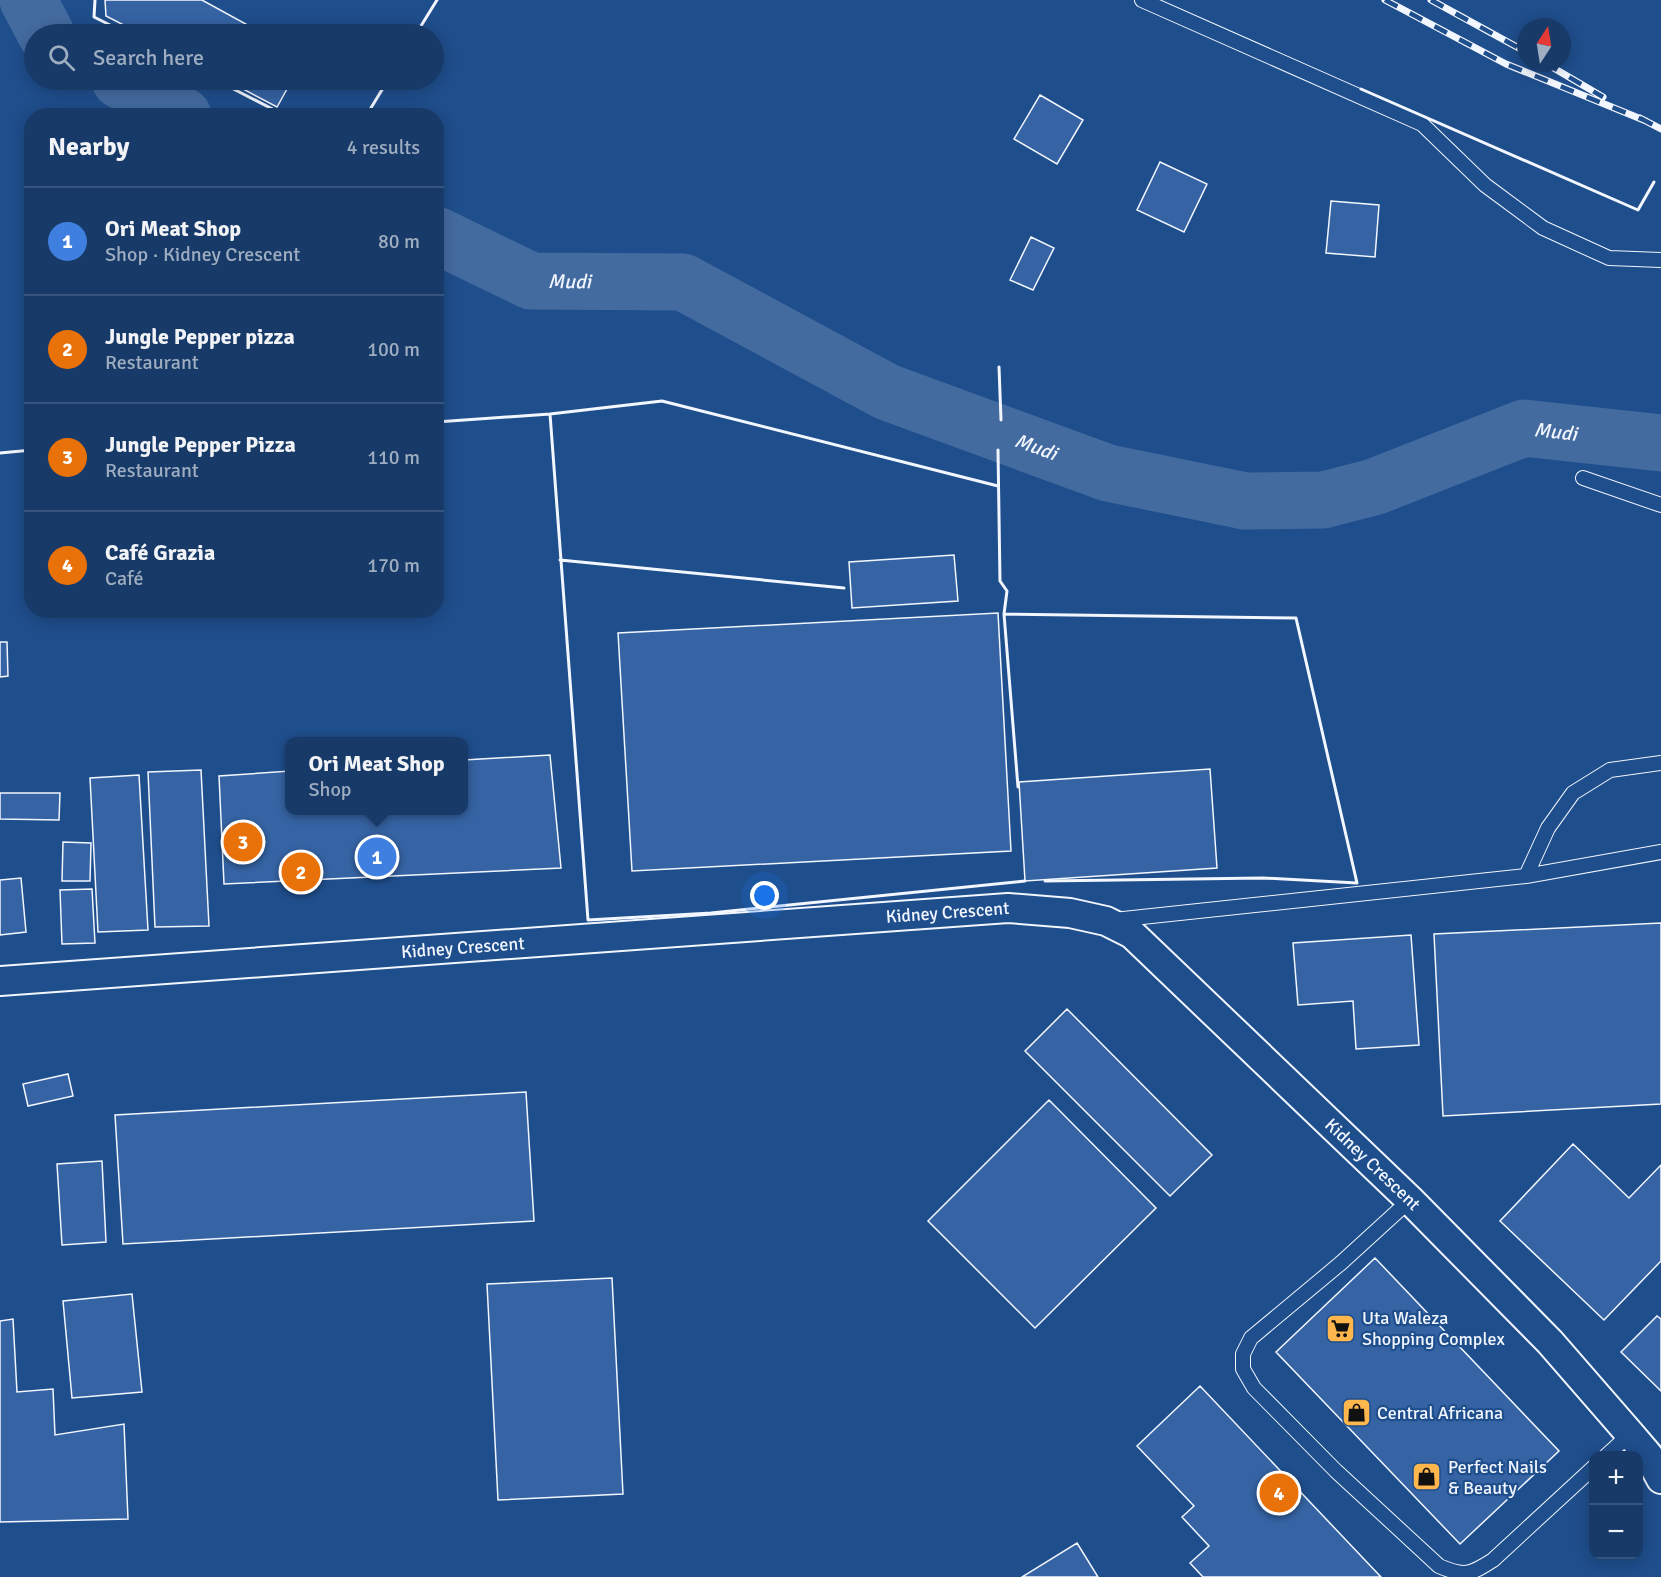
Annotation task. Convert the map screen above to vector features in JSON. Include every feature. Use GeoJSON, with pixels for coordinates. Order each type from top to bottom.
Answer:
{"type":"FeatureCollection","features":[{"type":"Feature","properties":{"kind":"street","name":"Kidney Crescent"},"geometry":{"type":"LineString","coordinates":[[0,981],[1008,908],[1070,913],[1106,921],[1132,934],[1410,1200],[1550,1342],[1648,1455],[1661,1479]]}},
{"type":"Feature","properties":{"kind":"lane"},"geometry":{"type":"LineString","coordinates":[[1142,0],[1422,124],[1485,185],[1543,228],[1609,258],[1661,260]]}},
{"type":"Feature","properties":{"kind":"lane"},"geometry":{"type":"LineString","coordinates":[[1583,478],[1661,505]]}},
{"type":"Feature","properties":{"kind":"lane"},"geometry":{"type":"LineString","coordinates":[[1526,876],[1548,828],[1573,793],[1610,770],[1661,763]]}},
{"type":"Feature","properties":{"kind":"lane"},"geometry":{"type":"LineString","coordinates":[[1106,921],[1526,876],[1661,852]]}},
{"type":"Feature","properties":{"kind":"lane"},"geometry":{"type":"LineString","coordinates":[[1410,1200],[1341,1263],[1251,1338],[1243,1354],[1243,1369],[1254,1388],[1336,1471],[1438,1566],[1456,1574],[1476,1572],[1493,1560],[1589,1471]]}},
{"type":"Feature","properties":{"kind":"lane"},"geometry":{"type":"LineString","coordinates":[[1611,1451],[1630,1434]]}},
{"type":"Feature","properties":{"kind":"building"},"geometry":{"type":"Polygon","coordinates":[[[105,0],[202,0],[246,24],[122,24],[106,16],[105,0]]]}},
{"type":"Feature","properties":{"kind":"building"},"geometry":{"type":"Polygon","coordinates":[[[245,90],[286,90],[277,107],[245,90]]]}},
{"type":"Feature","properties":{"kind":"building"},"geometry":{"type":"Polygon","coordinates":[[[1040,95],[1083,120],[1057,164],[1014,139],[1040,95]]]}},
{"type":"Feature","properties":{"kind":"building"},"geometry":{"type":"Polygon","coordinates":[[[1160,162],[1207,184],[1184,232],[1137,210],[1160,162]]]}},
{"type":"Feature","properties":{"kind":"building"},"geometry":{"type":"Polygon","coordinates":[[[1331,201],[1379,205],[1375,257],[1326,253],[1331,201]]]}},
{"type":"Feature","properties":{"kind":"building"},"geometry":{"type":"Polygon","coordinates":[[[1031,237],[1054,248],[1033,290],[1010,280],[1031,237]]]}},
{"type":"Feature","properties":{"kind":"building"},"geometry":{"type":"Polygon","coordinates":[[[954,555],[958,601],[852,608],[849,562],[954,555]]]}},
{"type":"Feature","properties":{"kind":"building"},"geometry":{"type":"Polygon","coordinates":[[[998,613],[1011,851],[632,871],[618,633],[998,613]]]}},
{"type":"Feature","properties":{"kind":"building"},"geometry":{"type":"Polygon","coordinates":[[[0,642],[7,642],[8,676],[0,677],[0,642]]]}},
{"type":"Feature","properties":{"kind":"building"},"geometry":{"type":"Polygon","coordinates":[[[550,755],[561,868],[224,884],[219,776],[285,771],[285,815],[468,815],[468,760],[550,755]]]}},
{"type":"Feature","properties":{"kind":"building"},"geometry":{"type":"Polygon","coordinates":[[[1210,769],[1217,868],[1025,881],[1019,782],[1210,769]]]}},
{"type":"Feature","properties":{"kind":"building"},"geometry":{"type":"Polygon","coordinates":[[[201,770],[209,926],[155,927],[148,772],[201,770]]]}},
{"type":"Feature","properties":{"kind":"building"},"geometry":{"type":"Polygon","coordinates":[[[139,775],[148,930],[98,932],[90,778],[139,775]]]}},
{"type":"Feature","properties":{"kind":"building"},"geometry":{"type":"Polygon","coordinates":[[[0,793],[60,793],[59,820],[0,819],[0,793]]]}},
{"type":"Feature","properties":{"kind":"building"},"geometry":{"type":"Polygon","coordinates":[[[63,842],[91,843],[90,881],[62,881],[63,842]]]}},
{"type":"Feature","properties":{"kind":"building"},"geometry":{"type":"Polygon","coordinates":[[[21,878],[26,932],[0,935],[0,880],[21,878]]]}},
{"type":"Feature","properties":{"kind":"building"},"geometry":{"type":"Polygon","coordinates":[[[92,889],[95,943],[62,944],[60,890],[92,889]]]}},
{"type":"Feature","properties":{"kind":"building"},"geometry":{"type":"Polygon","coordinates":[[[1661,923],[1661,1104],[1443,1116],[1434,934],[1661,923]]]}},
{"type":"Feature","properties":{"kind":"building"},"geometry":{"type":"Polygon","coordinates":[[[1411,935],[1419,1045],[1356,1049],[1353,1001],[1298,1005],[1293,943],[1411,935]]]}},
{"type":"Feature","properties":{"kind":"building"},"geometry":{"type":"Polygon","coordinates":[[[1067,1009],[1212,1155],[1170,1196],[1025,1051],[1067,1009]]]}},
{"type":"Feature","properties":{"kind":"building"},"geometry":{"type":"Polygon","coordinates":[[[68,1074],[73,1096],[28,1106],[23,1084],[68,1074]]]}},
{"type":"Feature","properties":{"kind":"building"},"geometry":{"type":"Polygon","coordinates":[[[526,1092],[534,1221],[123,1244],[115,1115],[526,1092]]]}},
{"type":"Feature","properties":{"kind":"building"},"geometry":{"type":"Polygon","coordinates":[[[1049,1100],[1156,1208],[1035,1328],[928,1221],[1049,1100]]]}},
{"type":"Feature","properties":{"kind":"building"},"geometry":{"type":"Polygon","coordinates":[[[1573,1144],[1629,1198],[1661,1165],[1661,1261],[1604,1320],[1500,1221],[1573,1144]]]}},
{"type":"Feature","properties":{"kind":"building"},"geometry":{"type":"Polygon","coordinates":[[[102,1161],[106,1242],[62,1245],[57,1164],[102,1161]]]}},
{"type":"Feature","properties":{"kind":"building"},"geometry":{"type":"Polygon","coordinates":[[[1375,1258],[1559,1451],[1460,1544],[1276,1352],[1375,1258]]]}},
{"type":"Feature","properties":{"kind":"building"},"geometry":{"type":"Polygon","coordinates":[[[612,1278],[623,1494],[498,1500],[487,1284],[612,1278]]]}},
{"type":"Feature","properties":{"kind":"building"},"geometry":{"type":"Polygon","coordinates":[[[132,1294],[142,1392],[72,1398],[63,1301],[132,1294]]]}},
{"type":"Feature","properties":{"kind":"building"},"geometry":{"type":"Polygon","coordinates":[[[1657,1316],[1661,1319],[1661,1391],[1621,1352],[1657,1316]]]}},
{"type":"Feature","properties":{"kind":"building"},"geometry":{"type":"Polygon","coordinates":[[[13,1319],[17,1392],[53,1389],[55,1435],[124,1424],[128,1519],[0,1522],[0,1321],[13,1319]]]}},
{"type":"Feature","properties":{"kind":"building"},"geometry":{"type":"Polygon","coordinates":[[[1200,1386],[1381,1577],[1203,1577],[1190,1563],[1209,1546],[1182,1517],[1194,1506],[1137,1446],[1200,1386]]]}},
{"type":"Feature","properties":{"kind":"building"},"geometry":{"type":"Polygon","coordinates":[[[1077,1543],[1098,1577],[1022,1577],[1077,1543]]]}},
{"type":"Feature","properties":{"kind":"waterway","name":"Mudi"},"geometry":{"type":"LineString","coordinates":[[28,0],[41,24]]}},
{"type":"Feature","properties":{"kind":"waterway","name":"Mudi"},"geometry":{"type":"LineString","coordinates":[[138,90],[169,108]]}},
{"type":"Feature","properties":{"kind":"waterway","name":"Mudi"},"geometry":{"type":"LineString","coordinates":[[444,239],[531,281],[683,282],[887,392],[1108,473],[1245,501],[1323,500],[1374,487],[1524,428],[1661,443]]}},
{"type":"Feature","properties":{"kind":"waterway"},"geometry":{"type":"LineString","coordinates":[[887,392],[1105,484],[1135,481],[1244,511],[1323,509],[1380,501],[1466,455],[1552,414],[1661,432]]}},
{"type":"Feature","properties":{"kind":"railway"},"geometry":{"type":"LineString","coordinates":[[1385,0],[1506,64],[1646,121]]}},
{"type":"Feature","properties":{"kind":"railway"},"geometry":{"type":"LineString","coordinates":[[1431,0],[1517,47]]}},
{"type":"Feature","properties":{"kind":"railway"},"geometry":{"type":"LineString","coordinates":[[1560,72],[1603,97]]}},
{"type":"Feature","properties":{"kind":"railway"},"geometry":{"type":"LineString","coordinates":[[1640,118],[1661,129]]}},
{"type":"Feature","properties":{"kind":"wall"},"geometry":{"type":"LineString","coordinates":[[95,0],[94,17],[108,24]]}},
{"type":"Feature","properties":{"kind":"wall"},"geometry":{"type":"LineString","coordinates":[[422,24],[437,0]]}},
{"type":"Feature","properties":{"kind":"wall"},"geometry":{"type":"LineString","coordinates":[[1361,89],[1638,210],[1654,182]]}},
{"type":"Feature","properties":{"kind":"wall"},"geometry":{"type":"LineString","coordinates":[[235,90],[270,108]]}},
{"type":"Feature","properties":{"kind":"wall"},"geometry":{"type":"LineString","coordinates":[[371,108],[382,90]]}},
{"type":"Feature","properties":{"kind":"wall"},"geometry":{"type":"LineString","coordinates":[[999,367],[1001,420]]}},
{"type":"Feature","properties":{"kind":"wall"},"geometry":{"type":"LineString","coordinates":[[444,421],[550,414],[662,401],[998,486]]}},
{"type":"Feature","properties":{"kind":"wall"},"geometry":{"type":"LineString","coordinates":[[550,414],[588,920],[711,913],[1025,881]]}},
{"type":"Feature","properties":{"kind":"wall"},"geometry":{"type":"LineString","coordinates":[[998,450],[1000,581],[1007,591],[1004,614],[1018,787]]}},
{"type":"Feature","properties":{"kind":"wall"},"geometry":{"type":"LineString","coordinates":[[0,453],[24,451]]}},
{"type":"Feature","properties":{"kind":"wall"},"geometry":{"type":"LineString","coordinates":[[560,560],[844,588]]}},
{"type":"Feature","properties":{"kind":"wall"},"geometry":{"type":"LineString","coordinates":[[1004,614],[1296,618],[1357,883],[1263,878],[1045,881]]}},
{"type":"Feature","properties":{"kind":"place","name":"Jungle Pepper Pizza"},"geometry":{"type":"Point","coordinates":[243,842]}},
{"type":"Feature","properties":{"kind":"place","name":"Ori Meat Shop"},"geometry":{"type":"Point","coordinates":[377,857]}},
{"type":"Feature","properties":{"kind":"place","name":"Jungle Pepper pizza"},"geometry":{"type":"Point","coordinates":[301,872]}},
{"type":"Feature","properties":{"kind":"place","name":"Uta Waleza Shopping Complex"},"geometry":{"type":"Point","coordinates":[1341,1328]}},
{"type":"Feature","properties":{"kind":"place","name":"Central Africana"},"geometry":{"type":"Point","coordinates":[1356,1413]}},
{"type":"Feature","properties":{"kind":"place","name":"Perfect Nails & Beauty"},"geometry":{"type":"Point","coordinates":[1427,1477]}},
{"type":"Feature","properties":{"kind":"place","name":"Café Grazia"},"geometry":{"type":"Point","coordinates":[1279,1493]}}]}
